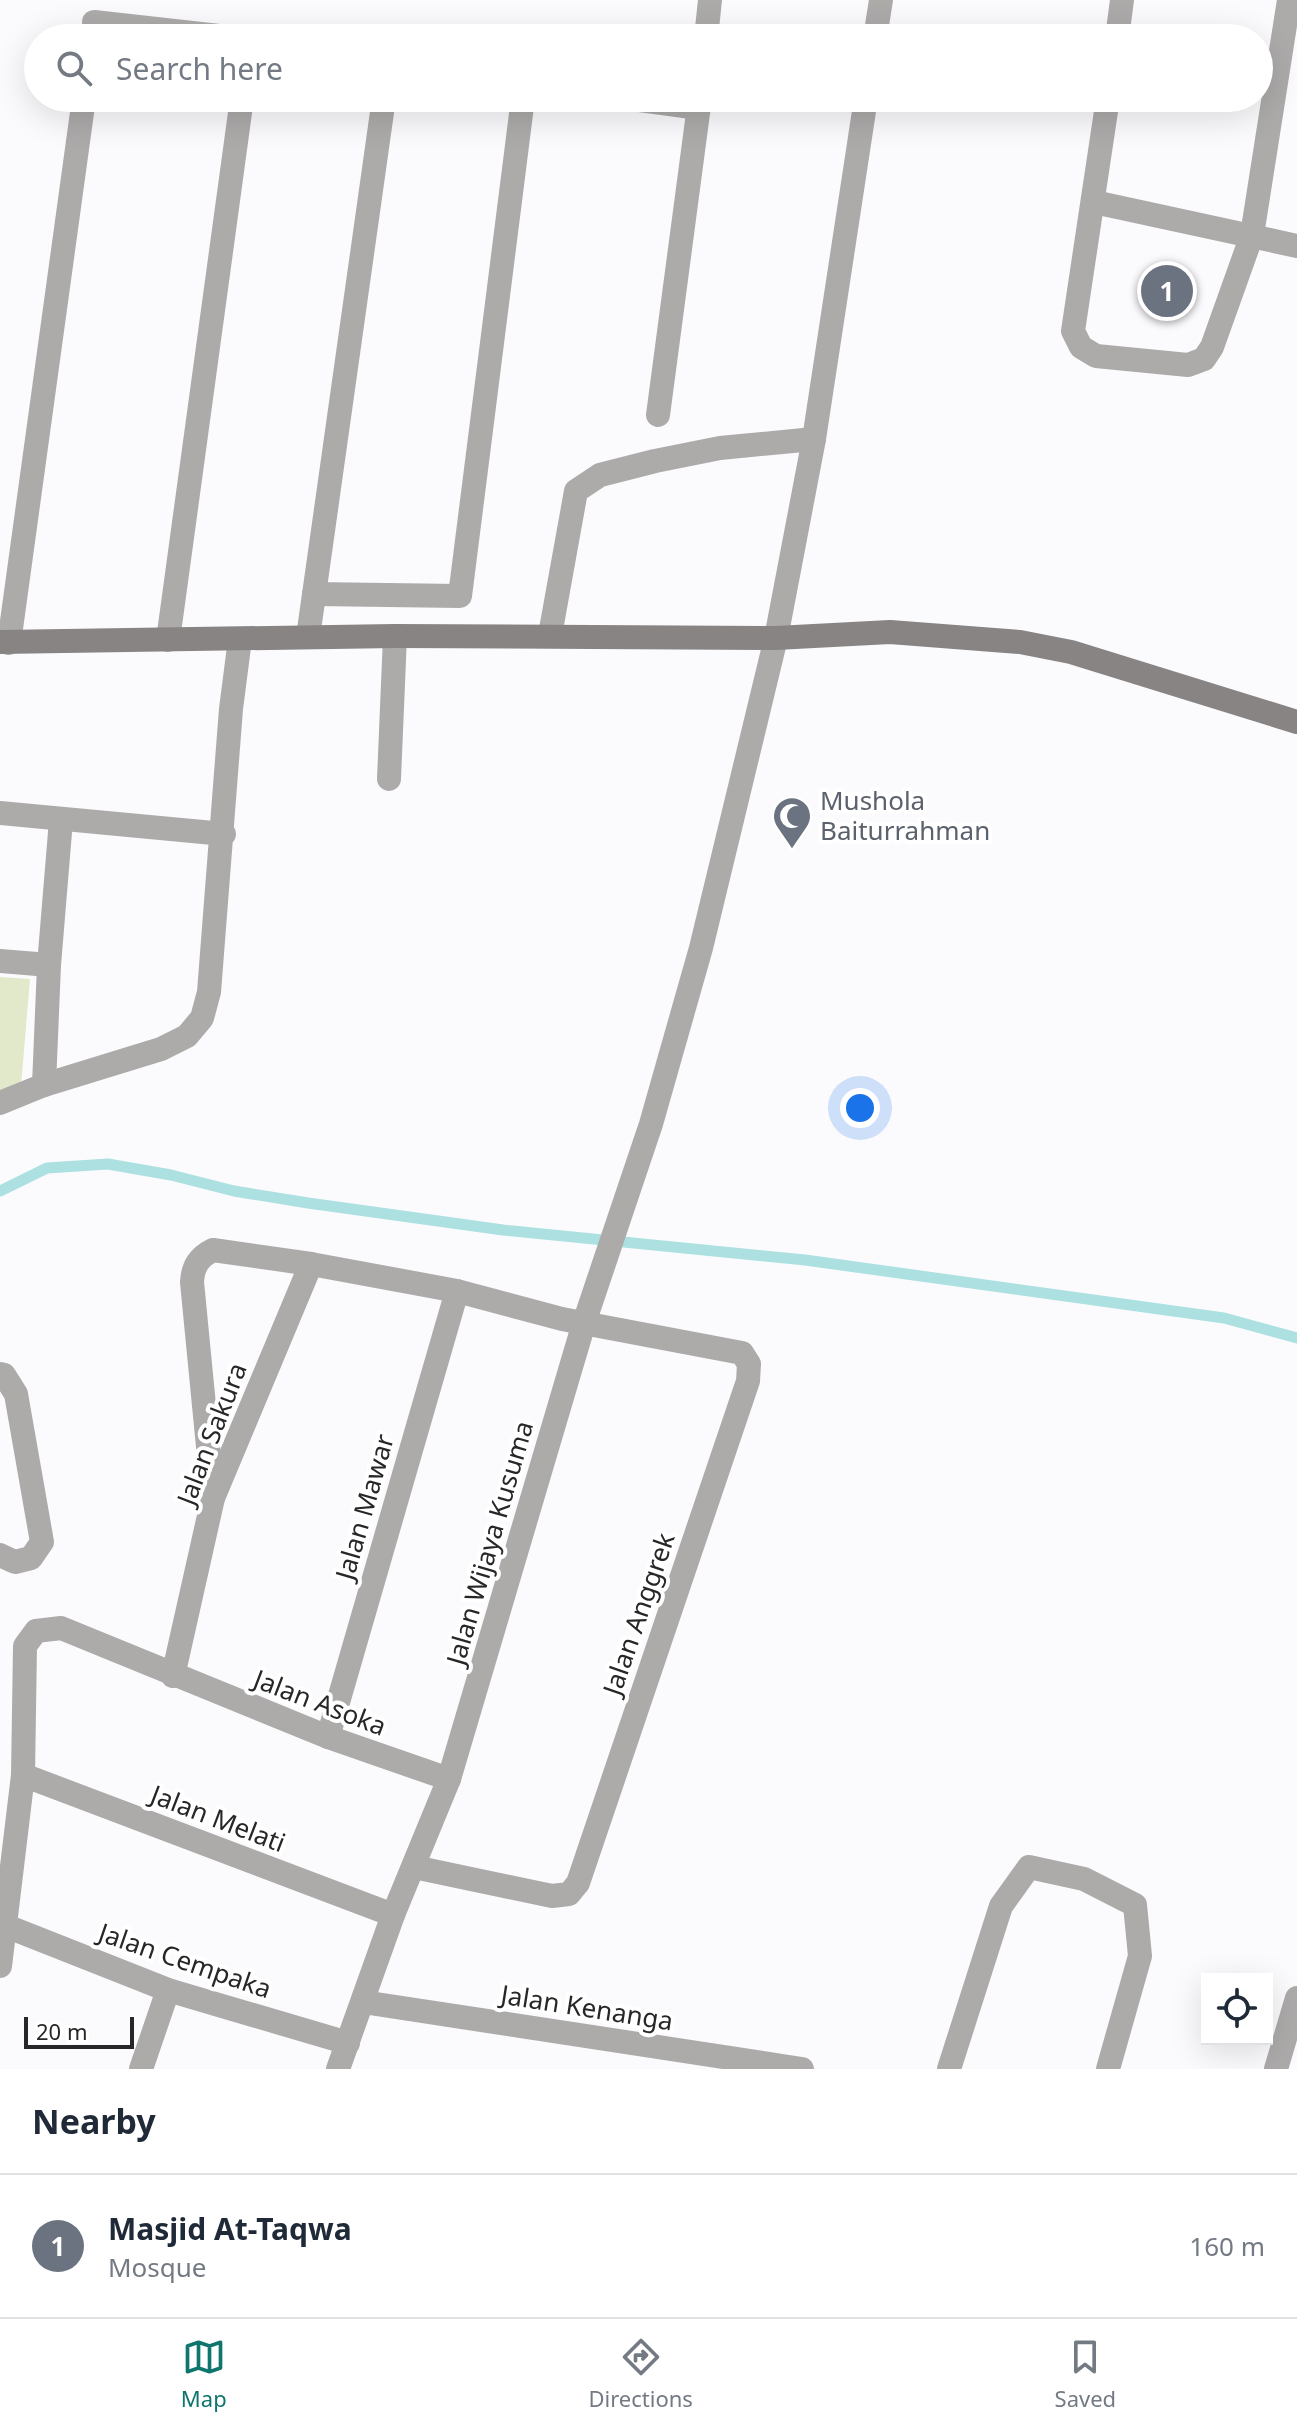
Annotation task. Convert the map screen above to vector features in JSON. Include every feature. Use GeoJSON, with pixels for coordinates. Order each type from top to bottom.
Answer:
{"type":"FeatureCollection","features":[{"type":"Feature","properties":{"kind":"street"},"geometry":{"type":"LineString","coordinates":[[707,24],[710,0]]}},
{"type":"Feature","properties":{"kind":"street"},"geometry":{"type":"LineString","coordinates":[[877,24],[881,0]]}},
{"type":"Feature","properties":{"kind":"street"},"geometry":{"type":"LineString","coordinates":[[1119,24],[1122,0]]}},
{"type":"Feature","properties":{"kind":"street"},"geometry":{"type":"LineString","coordinates":[[1273,102],[1289,0]]}},
{"type":"Feature","properties":{"kind":"street"},"geometry":{"type":"LineString","coordinates":[[95,20],[127,24]]}},
{"type":"Feature","properties":{"kind":"street"},"geometry":{"type":"LineString","coordinates":[[82,112],[4,643],[395,636],[776,638],[890,632],[1020,642],[1071,652],[1297,722]]}},
{"type":"Feature","properties":{"kind":"street"},"geometry":{"type":"LineString","coordinates":[[168,640],[240,112]]}},
{"type":"Feature","properties":{"kind":"street"},"geometry":{"type":"LineString","coordinates":[[308,637],[382,112]]}},
{"type":"Feature","properties":{"kind":"street"},"geometry":{"type":"LineString","coordinates":[[314,594],[460,596],[521,112]]}},
{"type":"Feature","properties":{"kind":"street"},"geometry":{"type":"LineString","coordinates":[[658,415],[699,112]]}},
{"type":"Feature","properties":{"kind":"street","name":"Jalan Wijaya Kusuma"},"geometry":{"type":"LineString","coordinates":[[338,2069],[393,1915],[449,1779],[584,1323],[651,1124],[701,948],[776,638],[814,439],[864,112]]}},
{"type":"Feature","properties":{"kind":"street"},"geometry":{"type":"LineString","coordinates":[[1106,112],[1073,331],[1081,347],[1096,356],[1188,365],[1204,359],[1212,347],[1252,235],[1271,112]]}},
{"type":"Feature","properties":{"kind":"street"},"geometry":{"type":"LineString","coordinates":[[1094,202],[1297,246]]}},
{"type":"Feature","properties":{"kind":"street"},"geometry":{"type":"LineString","coordinates":[[550,635],[576,491],[600,475],[655,461],[720,448],[814,439]]}},
{"type":"Feature","properties":{"kind":"street"},"geometry":{"type":"LineString","coordinates":[[389,779],[395,636]]}},
{"type":"Feature","properties":{"kind":"street"},"geometry":{"type":"LineString","coordinates":[[0,1103],[44,1085],[161,1049],[196,1028],[207,1005],[224,834],[231,709],[240,639]]}},
{"type":"Feature","properties":{"kind":"street"},"geometry":{"type":"LineString","coordinates":[[0,813],[224,834]]}},
{"type":"Feature","properties":{"kind":"street"},"geometry":{"type":"LineString","coordinates":[[44,1085],[49,965],[61,820]]}},
{"type":"Feature","properties":{"kind":"street"},"geometry":{"type":"LineString","coordinates":[[0,961],[49,965]]}},
{"type":"Feature","properties":{"kind":"street"},"geometry":{"type":"LineString","coordinates":[[213,1498],[193,1271],[203,1255],[213,1250],[311,1264],[457,1291],[584,1323]]}},
{"type":"Feature","properties":{"kind":"street","name":"Jalan Sakura"},"geometry":{"type":"LineString","coordinates":[[173,1676],[213,1498],[311,1264]]}},
{"type":"Feature","properties":{"kind":"street","name":"Jalan Mawar"},"geometry":{"type":"LineString","coordinates":[[328,1737],[457,1291]]}},
{"type":"Feature","properties":{"kind":"street","name":"Jalan Anggrek"},"geometry":{"type":"LineString","coordinates":[[414,1867],[552,1896],[569,1894],[578,1883],[748,1381],[749,1364],[742,1353],[584,1323]]}},
{"type":"Feature","properties":{"kind":"street"},"geometry":{"type":"LineString","coordinates":[[0,1374],[4,1375],[16,1394],[42,1542],[31,1558],[8,1558]]}},
{"type":"Feature","properties":{"kind":"street","name":"Jalan Asoka"},"geometry":{"type":"LineString","coordinates":[[0,1966],[23,1775],[25,1646],[36,1631],[61,1628],[328,1737],[449,1779]]}},
{"type":"Feature","properties":{"kind":"street","name":"Jalan Melati"},"geometry":{"type":"LineString","coordinates":[[23,1775],[393,1915]]}},
{"type":"Feature","properties":{"kind":"street"},"geometry":{"type":"LineString","coordinates":[[949,2069],[1001,1906],[1029,1867],[1084,1879],[1135,1905],[1140,1956],[1108,2069]]}},
{"type":"Feature","properties":{"kind":"street","name":"Jalan Cempaka"},"geometry":{"type":"LineString","coordinates":[[6,1926],[168,1990],[348,2043]]}},
{"type":"Feature","properties":{"kind":"street"},"geometry":{"type":"LineString","coordinates":[[141,2069],[168,1990]]}},
{"type":"Feature","properties":{"kind":"street"},"geometry":{"type":"LineString","coordinates":[[1276,2069],[1297,1998]]}},
{"type":"Feature","properties":{"kind":"street","name":"Jalan Kenanga"},"geometry":{"type":"LineString","coordinates":[[363,2002],[802,2069]]}},
{"type":"Feature","properties":{"kind":"green space"},"geometry":{"type":"Polygon","coordinates":[[[0,977],[30,979],[21,1086],[0,1097],[0,977]]]}},
{"type":"Feature","properties":{"kind":"waterway"},"geometry":{"type":"LineString","coordinates":[[0,1191],[47,1168],[108,1164],[308,1203],[503,1230],[805,1260],[1224,1318],[1297,1338]]}},
{"type":"Feature","properties":{"kind":"place","name":"Masjid At-Taqwa"},"geometry":{"type":"Point","coordinates":[1167,291]}},
{"type":"Feature","properties":{"kind":"place","name":"Mushola Baiturrahman"},"geometry":{"type":"Point","coordinates":[792,850]}}]}
